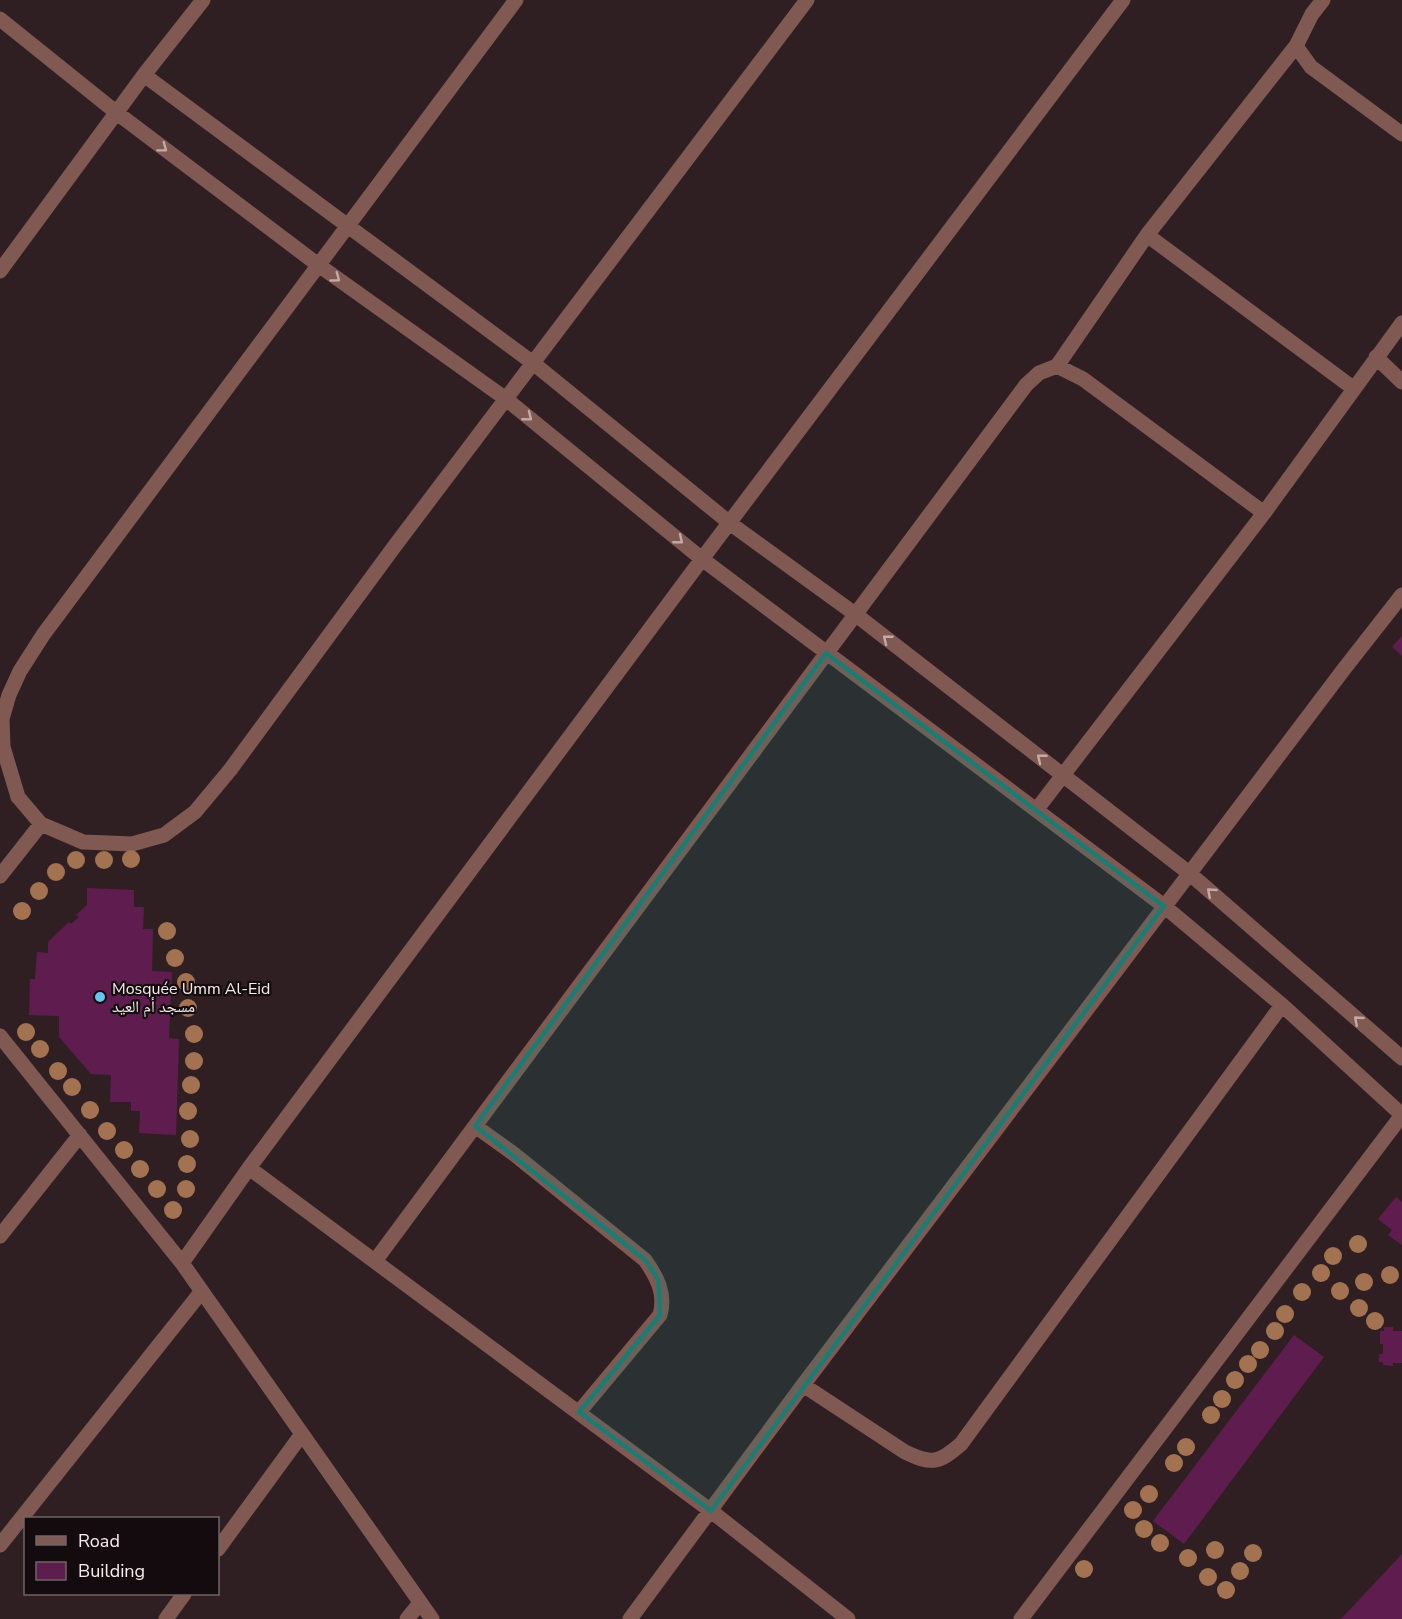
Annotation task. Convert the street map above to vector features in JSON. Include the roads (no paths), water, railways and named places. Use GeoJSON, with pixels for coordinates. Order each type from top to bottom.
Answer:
{"type":"FeatureCollection","features":[{"type":"Feature","properties":{"kind":"street"},"geometry":{"type":"LineString","coordinates":[[0,271],[144,75],[203,0]]}},
{"type":"Feature","properties":{"kind":"street"},"geometry":{"type":"LineString","coordinates":[[516,0],[317,264],[43,635],[20,671],[9,695],[2,719],[3,747],[18,796],[41,824],[83,842],[132,844],[164,835],[195,812],[230,770],[394,547],[807,0]]}},
{"type":"Feature","properties":{"kind":"street"},"geometry":{"type":"LineString","coordinates":[[182,1263],[249,1168],[1123,0]]}},
{"type":"Feature","properties":{"kind":"street"},"geometry":{"type":"LineString","coordinates":[[375,1261],[1026,385],[1040,373],[1057,366],[1146,235],[1296,46],[1312,14],[1323,0]]}},
{"type":"Feature","properties":{"kind":"street"},"geometry":{"type":"LineString","coordinates":[[0,18],[117,112],[317,264],[506,399],[702,560],[1164,906],[1282,1005],[1402,1115],[1021,1619]]}},
{"type":"Feature","properties":{"kind":"street"},"geometry":{"type":"LineString","coordinates":[[1296,46],[1311,67],[1402,134]]}},
{"type":"Feature","properties":{"kind":"street"},"geometry":{"type":"LineString","coordinates":[[144,75],[533,363],[731,524],[855,614],[1189,873],[1402,1058]]}},
{"type":"Feature","properties":{"kind":"street"},"geometry":{"type":"LineString","coordinates":[[1146,235],[1353,388]]}},
{"type":"Feature","properties":{"kind":"street"},"geometry":{"type":"LineString","coordinates":[[1037,809],[1264,513],[1402,323]]}},
{"type":"Feature","properties":{"kind":"street"},"geometry":{"type":"LineString","coordinates":[[1376,357],[1402,382]]}},
{"type":"Feature","properties":{"kind":"street"},"geometry":{"type":"LineString","coordinates":[[1057,366],[1083,379],[1264,513]]}},
{"type":"Feature","properties":{"kind":"street"},"geometry":{"type":"LineString","coordinates":[[630,1619],[803,1384],[1402,595]]}},
{"type":"Feature","properties":{"kind":"street"},"geometry":{"type":"LineString","coordinates":[[0,876],[41,824]]}},
{"type":"Feature","properties":{"kind":"street"},"geometry":{"type":"LineString","coordinates":[[803,1384],[905,1452],[921,1460],[935,1461],[948,1455],[961,1444],[1282,1005]]}},
{"type":"Feature","properties":{"kind":"street"},"geometry":{"type":"LineString","coordinates":[[0,1036],[182,1263],[432,1619]]}},
{"type":"Feature","properties":{"kind":"street"},"geometry":{"type":"LineString","coordinates":[[475,1126],[514,1154],[645,1260],[658,1279],[663,1304],[660,1315],[579,1412]]}},
{"type":"Feature","properties":{"kind":"street"},"geometry":{"type":"LineString","coordinates":[[0,1236],[80,1135]]}},
{"type":"Feature","properties":{"kind":"street"},"geometry":{"type":"LineString","coordinates":[[249,1168],[711,1511],[848,1619]]}},
{"type":"Feature","properties":{"kind":"street"},"geometry":{"type":"LineString","coordinates":[[0,1545],[202,1292]]}},
{"type":"Feature","properties":{"kind":"street"},"geometry":{"type":"LineString","coordinates":[[219,1548],[302,1434]]}},
{"type":"Feature","properties":{"kind":"street"},"geometry":{"type":"LineString","coordinates":[[166,1619],[183,1595]]}},
{"type":"Feature","properties":{"kind":"street"},"geometry":{"type":"LineString","coordinates":[[407,1619],[420,1603]]}},
{"type":"Feature","properties":{"kind":"place","name":"Mosquée Umm Al-Eid مسجد أم العيد"},"geometry":{"type":"Point","coordinates":[100,997]}}]}
